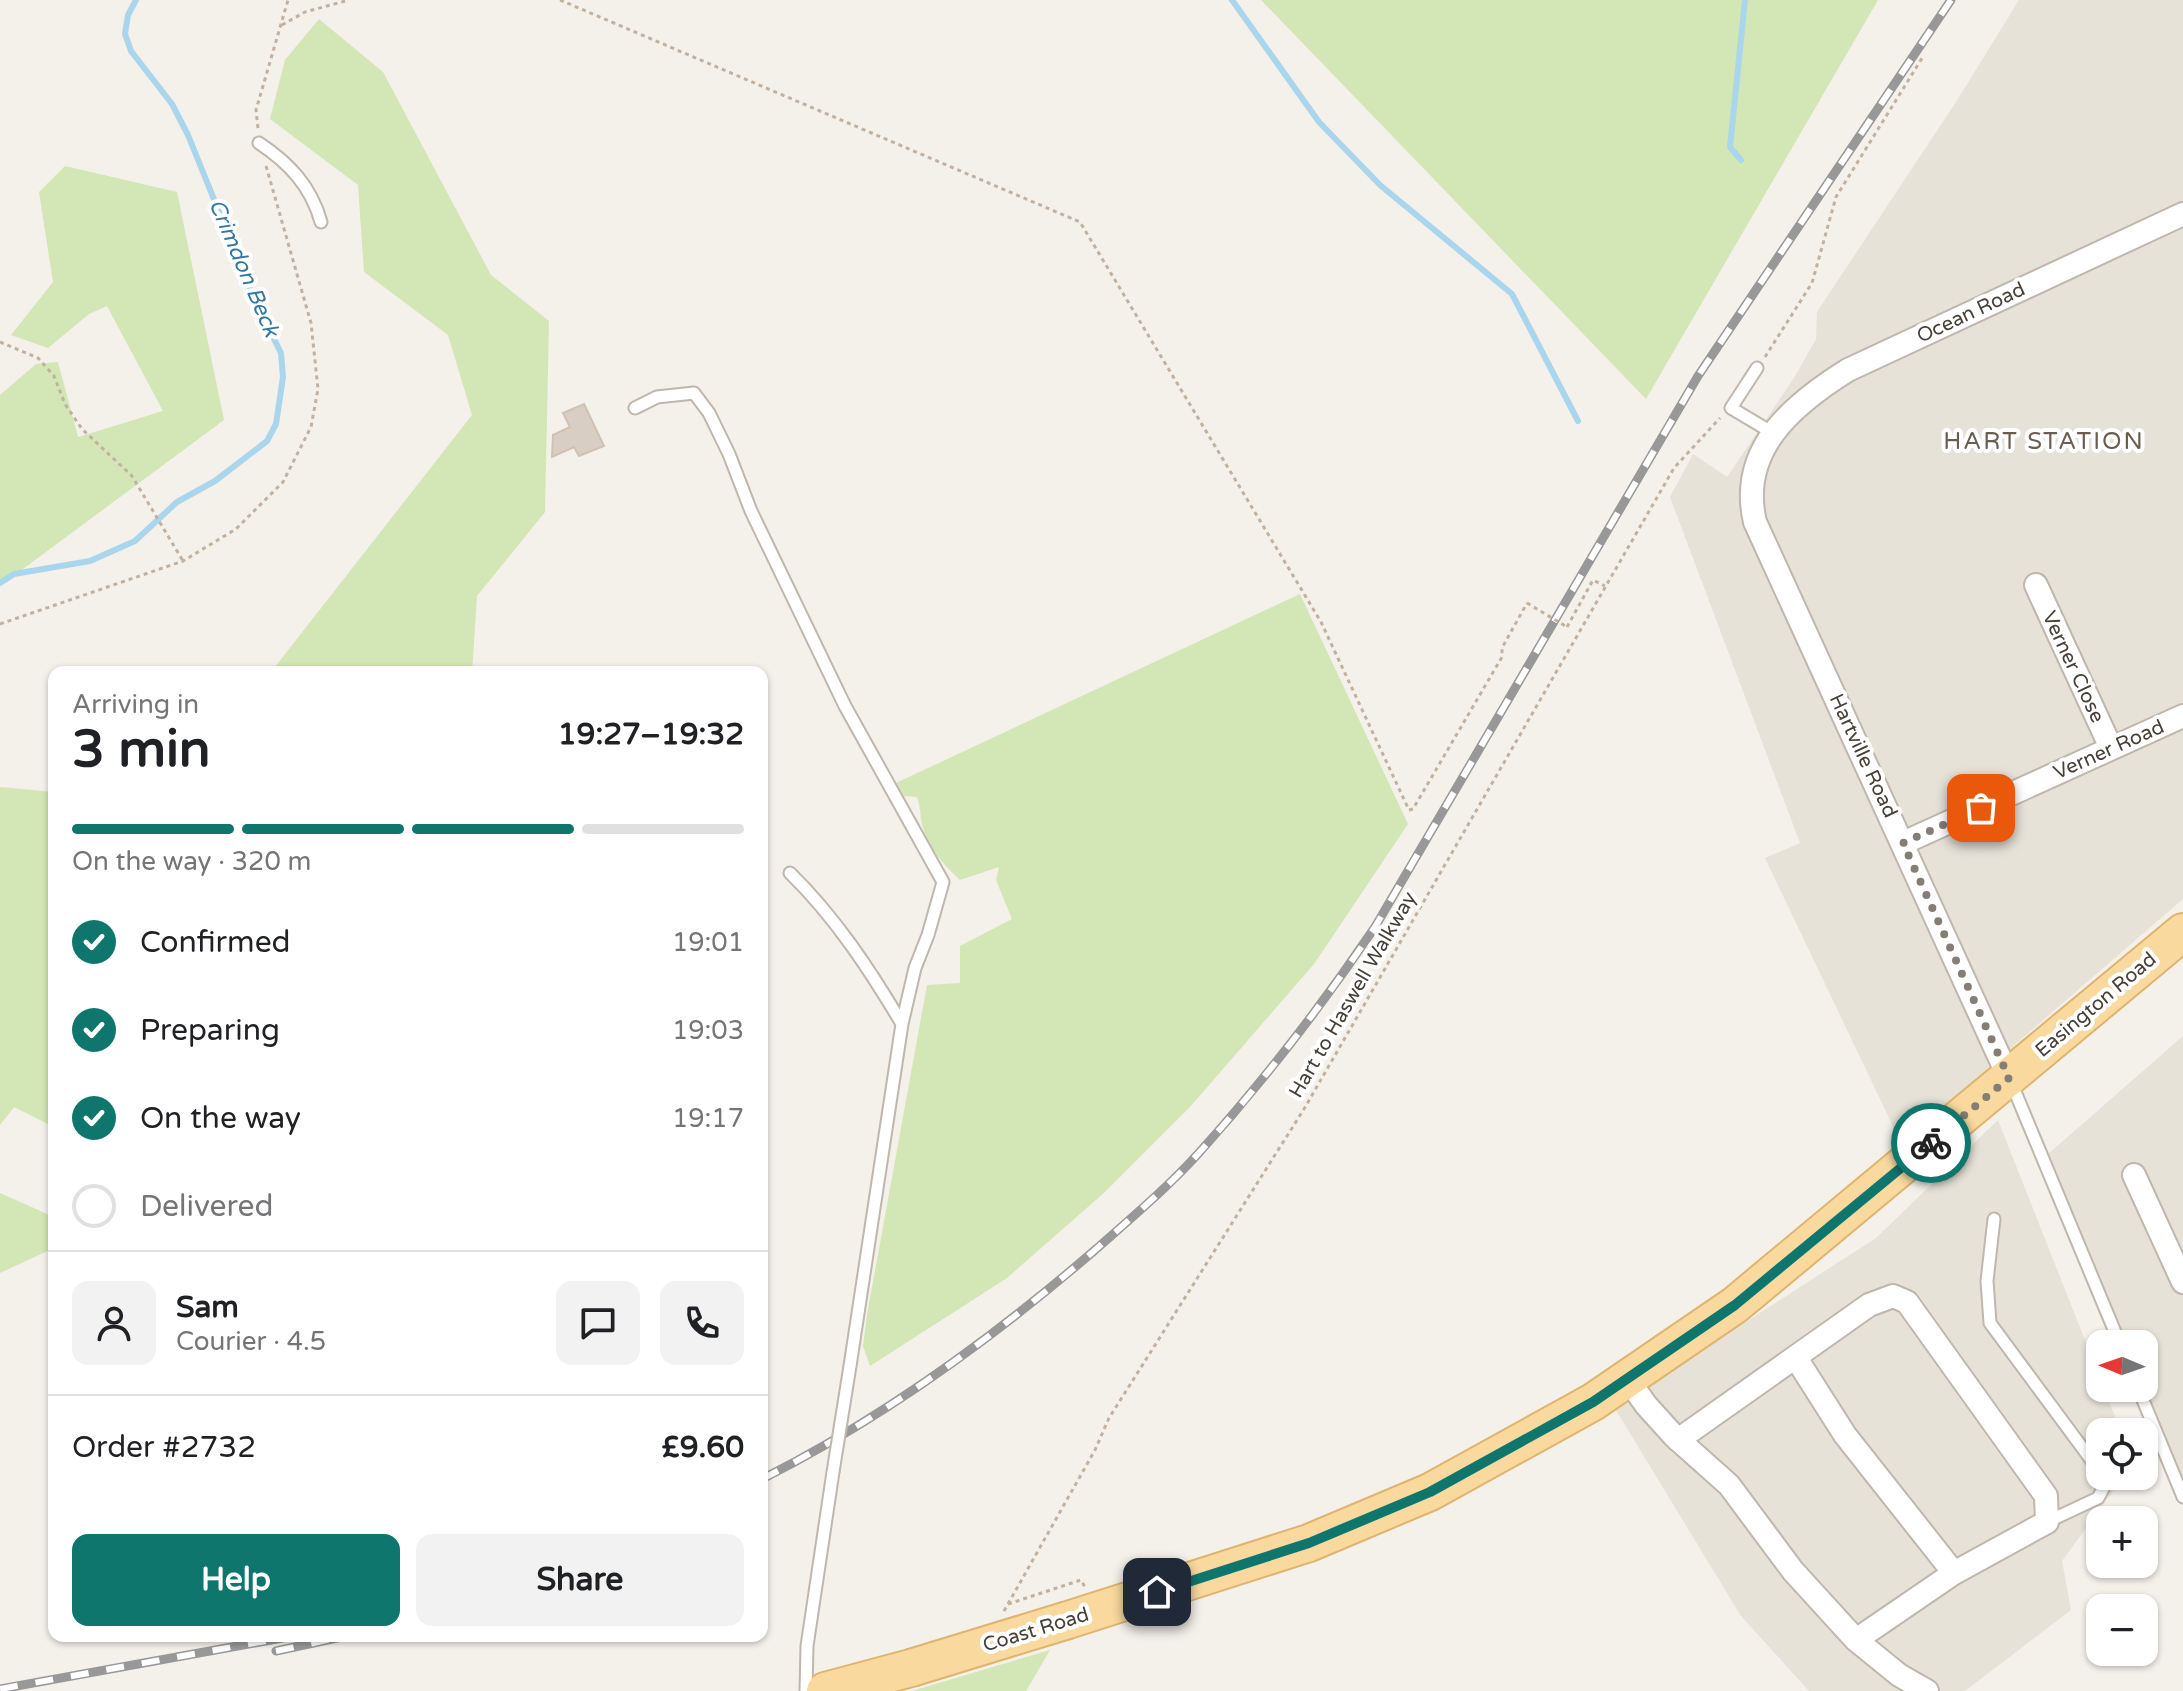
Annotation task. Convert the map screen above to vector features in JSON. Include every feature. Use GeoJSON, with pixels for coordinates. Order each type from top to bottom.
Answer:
{"type":"FeatureCollection","features":[{"type":"Feature","properties":{"kind":"main road","name":"Easington Road"},"geometry":{"type":"LineString","coordinates":[[1593,1402],[1735,1305],[2183,932]]}},
{"type":"Feature","properties":{"kind":"main road","name":"Coast Road"},"geometry":{"type":"LineString","coordinates":[[825,1691],[1068,1620],[1322,1537],[1430,1492],[1593,1402]]}},
{"type":"Feature","properties":{"kind":"street","name":"Ocean Road"},"geometry":{"type":"LineString","coordinates":[[1773,433],[1816,391],[1848,370],[2183,214]]}},
{"type":"Feature","properties":{"kind":"street","name":"Hartville Road"},"geometry":{"type":"LineString","coordinates":[[1773,433],[1761,450],[1753,473],[1750,499],[1755,522],[2009,1078]]}},
{"type":"Feature","properties":{"kind":"street","name":"Verner Close"},"geometry":{"type":"LineString","coordinates":[[2036,585],[2111,748]]}},
{"type":"Feature","properties":{"kind":"street","name":"Verner Road"},"geometry":{"type":"LineString","coordinates":[[1903,843],[2183,716]]}},
{"type":"Feature","properties":{"kind":"street"},"geometry":{"type":"LineString","coordinates":[[2134,1175],[2183,1282]]}},
{"type":"Feature","properties":{"kind":"street"},"geometry":{"type":"LineString","coordinates":[[1678,1440],[1869,1305],[1893,1296],[1907,1302],[2046,1496],[2047,1522],[1954,1573],[1856,1640]]}},
{"type":"Feature","properties":{"kind":"street"},"geometry":{"type":"LineString","coordinates":[[1796,1358],[1845,1435],[1954,1573]]}},
{"type":"Feature","properties":{"kind":"street"},"geometry":{"type":"LineString","coordinates":[[1627,1378],[1646,1405],[1678,1440],[1729,1485],[1793,1571],[1856,1640],[1899,1675],[1927,1691]]}},
{"type":"Feature","properties":{"kind":"lane"},"geometry":{"type":"LineString","coordinates":[[259,143],[285,160],[303,182],[321,222]]}},
{"type":"Feature","properties":{"kind":"lane"},"geometry":{"type":"LineString","coordinates":[[1757,368],[1731,408],[1773,433]]}},
{"type":"Feature","properties":{"kind":"lane"},"geometry":{"type":"LineString","coordinates":[[635,408],[657,397],[694,393],[709,413],[751,511],[845,706],[943,882],[915,968],[902,1024],[807,1646],[806,1691]]}},
{"type":"Feature","properties":{"kind":"lane"},"geometry":{"type":"LineString","coordinates":[[790,873],[818,900],[872,972],[902,1024]]}},
{"type":"Feature","properties":{"kind":"lane"},"geometry":{"type":"LineString","coordinates":[[2009,1078],[2114,1330]]}},
{"type":"Feature","properties":{"kind":"lane"},"geometry":{"type":"LineString","coordinates":[[1994,1219],[1987,1281],[1990,1323],[2098,1469],[2104,1487],[2098,1498],[2047,1522]]}},
{"type":"Feature","properties":{"kind":"lane"},"geometry":{"type":"LineString","coordinates":[[2144,1402],[2183,1497]]}},
{"type":"Feature","properties":{"kind":"path"},"geometry":{"type":"LineString","coordinates":[[0,624],[183,561],[236,529],[283,482],[311,427],[318,389],[311,323],[259,143],[256,110],[288,0]]}},
{"type":"Feature","properties":{"kind":"path"},"geometry":{"type":"LineString","coordinates":[[281,26],[305,12],[349,0]]}},
{"type":"Feature","properties":{"kind":"path"},"geometry":{"type":"LineString","coordinates":[[560,0],[1080,222],[1321,622],[1409,810],[1413,809],[1502,657],[1502,648],[1527,603],[1567,627],[1593,580],[1605,586]]}},
{"type":"Feature","properties":{"kind":"path"},"geometry":{"type":"LineString","coordinates":[[1757,368],[1812,283],[1836,197],[1924,55]]}},
{"type":"Feature","properties":{"kind":"path"},"geometry":{"type":"LineString","coordinates":[[0,342],[38,358],[54,376],[65,404],[82,429],[114,457],[148,501],[183,561]]}},
{"type":"Feature","properties":{"kind":"path","name":"Hart to Haswell Walkway"},"geometry":{"type":"LineString","coordinates":[[1081,1580],[1008,1604],[1095,1450],[1109,1418],[1304,1109],[1674,468],[1731,408]]}},
{"type":"Feature","properties":{"kind":"shaded area"},"geometry":{"type":"Polygon","coordinates":[[[2019,0],[2183,0],[2183,899],[1901,1143],[1765,858],[1800,843],[1670,497],[1693,454],[1727,477],[1794,378],[1816,339],[1817,312],[1956,102],[2019,0]]]}},
{"type":"Feature","properties":{"kind":"shaded area"},"geometry":{"type":"Polygon","coordinates":[[[2183,1036],[2183,1483],[2150,1402],[2158,1402],[2158,1330],[2119,1330],[2047,1155],[2183,1036]]]}},
{"type":"Feature","properties":{"kind":"shaded area"},"geometry":{"type":"Polygon","coordinates":[[[1998,1120],[2086,1343],[2086,1402],[2109,1402],[2116,1418],[2086,1418],[2086,1490],[2114,1490],[2102,1506],[2086,1506],[2086,1528],[2062,1561],[2071,1610],[1965,1691],[1809,1691],[1741,1616],[1614,1407],[1876,1238],[1998,1120]]]}},
{"type":"Feature","properties":{"kind":"green space"},"geometry":{"type":"Polygon","coordinates":[[[1261,0],[1878,0],[1646,399],[1261,0]]]}},
{"type":"Feature","properties":{"kind":"green space"},"geometry":{"type":"Polygon","coordinates":[[[319,19],[383,72],[491,275],[549,321],[545,512],[477,596],[472,666],[276,666],[472,415],[448,335],[364,272],[358,185],[270,119],[285,60],[319,19]]]}},
{"type":"Feature","properties":{"kind":"green space"},"geometry":{"type":"Polygon","coordinates":[[[65,166],[177,192],[224,420],[0,586],[0,395],[36,364],[58,362],[78,437],[163,411],[107,306],[89,314],[48,348],[11,335],[53,282],[39,192],[65,166]]]}},
{"type":"Feature","properties":{"kind":"green space"},"geometry":{"type":"Polygon","coordinates":[[[1300,594],[1408,824],[1314,964],[1190,1107],[1105,1192],[1007,1278],[870,1366],[863,1346],[867,1315],[927,985],[960,983],[960,946],[1012,919],[996,880],[999,867],[960,880],[929,843],[917,797],[904,796],[896,783],[1300,594]]]}},
{"type":"Feature","properties":{"kind":"green space"},"geometry":{"type":"Polygon","coordinates":[[[0,787],[48,791],[48,1124],[14,1107],[0,1125],[0,787]]]}},
{"type":"Feature","properties":{"kind":"green space"},"geometry":{"type":"Polygon","coordinates":[[[0,1193],[48,1214],[48,1251],[0,1273],[0,1193]]]}},
{"type":"Feature","properties":{"kind":"green space"},"geometry":{"type":"Polygon","coordinates":[[[1050,1650],[1026,1691],[912,1691],[1050,1650]]]}},
{"type":"Feature","properties":{"kind":"building"},"geometry":{"type":"Polygon","coordinates":[[[584,404],[604,446],[579,456],[574,447],[552,457],[553,435],[570,427],[563,413],[584,404]]]}},
{"type":"Feature","properties":{"kind":"waterway","name":"Crimdon Beck"},"geometry":{"type":"LineString","coordinates":[[0,583],[14,574],[90,561],[135,541],[177,502],[215,481],[267,441],[276,424],[283,377],[281,353],[255,301],[188,135],[172,104],[131,51],[125,34],[128,15],[136,0]]}},
{"type":"Feature","properties":{"kind":"waterway"},"geometry":{"type":"LineString","coordinates":[[1232,0],[1319,122],[1380,185],[1512,294],[1578,421]]}},
{"type":"Feature","properties":{"kind":"waterway"},"geometry":{"type":"LineString","coordinates":[[1741,160],[1730,147],[1745,0]]}},
{"type":"Feature","properties":{"kind":"railway"},"geometry":{"type":"LineString","coordinates":[[768,1476],[894,1403],[1017,1314],[1173,1180],[1268,1072],[1375,927],[1698,376],[1951,0]]}},
{"type":"Feature","properties":{"kind":"railway"},"geometry":{"type":"LineString","coordinates":[[0,1689],[260,1642]]}},
{"type":"Feature","properties":{"kind":"railway"},"geometry":{"type":"LineString","coordinates":[[276,1651],[318,1642]]}},
{"type":"Feature","properties":{"kind":"way so far"},"geometry":{"type":"LineString","coordinates":[[1931,1143],[2009,1078],[1903,843],[1981,808]]}},
{"type":"Feature","properties":{"kind":"district","name":"HART STATION"},"geometry":{"type":"Point","coordinates":[2044,441]}},
{"type":"Feature","properties":{"kind":"route"},"geometry":{"type":"LineString","coordinates":[[1157,1592],[1309,1543],[1430,1492],[1593,1402],[1735,1305],[1931,1143]]}}]}
